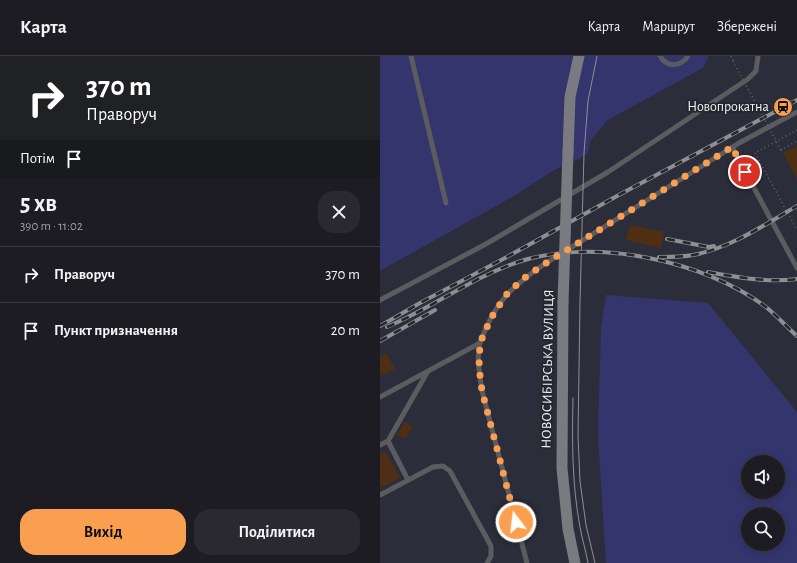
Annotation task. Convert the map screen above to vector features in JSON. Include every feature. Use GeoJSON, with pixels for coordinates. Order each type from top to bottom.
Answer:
{"type":"FeatureCollection","features":[{"type":"Feature","properties":{"kind":"main road","name":"НОВОСИБІРСЬКА ВУЛИЦЯ"},"geometry":{"type":"LineString","coordinates":[[575,563],[568,529],[562,468],[563,302],[570,97],[579,56]]}},
{"type":"Feature","properties":{"kind":"lane"},"geometry":{"type":"LineString","coordinates":[[411,56],[446,203]]}},
{"type":"Feature","properties":{"kind":"lane"},"geometry":{"type":"LineString","coordinates":[[660,56],[664,62],[672,65],[681,64],[688,56]]}},
{"type":"Feature","properties":{"kind":"lane"},"geometry":{"type":"LineString","coordinates":[[380,300],[486,244],[608,172],[748,79],[756,71],[758,56]]}},
{"type":"Feature","properties":{"kind":"lane"},"geometry":{"type":"LineString","coordinates":[[527,563],[482,391],[479,367],[480,343],[491,318],[506,295],[523,279],[543,265],[732,147],[797,112]]}},
{"type":"Feature","properties":{"kind":"lane"},"geometry":{"type":"LineString","coordinates":[[732,147],[797,268]]}},
{"type":"Feature","properties":{"kind":"lane"},"geometry":{"type":"LineString","coordinates":[[380,397],[480,343]]}},
{"type":"Feature","properties":{"kind":"lane"},"geometry":{"type":"LineString","coordinates":[[380,445],[388,441],[429,370]]}},
{"type":"Feature","properties":{"kind":"lane"},"geometry":{"type":"LineString","coordinates":[[388,441],[408,480]]}},
{"type":"Feature","properties":{"kind":"lane"},"geometry":{"type":"LineString","coordinates":[[380,495],[433,467],[443,466],[450,471],[490,546],[491,556],[487,563]]}},
{"type":"Feature","properties":{"kind":"path"},"geometry":{"type":"LineString","coordinates":[[730,56],[781,150],[797,141]]}},
{"type":"Feature","properties":{"kind":"path"},"geometry":{"type":"LineString","coordinates":[[797,130],[755,153],[797,230]]}},
{"type":"Feature","properties":{"kind":"shaded area"},"geometry":{"type":"Polygon","coordinates":[[[380,56],[709,56],[703,68],[608,120],[590,141],[589,150],[585,156],[553,171],[516,195],[380,271],[380,56]]]}},
{"type":"Feature","properties":{"kind":"shaded area"},"geometry":{"type":"Polygon","coordinates":[[[709,56],[797,56],[797,563],[380,563],[380,271],[516,195],[553,171],[585,156],[589,150],[590,141],[608,120],[703,68],[709,56]]]}},
{"type":"Feature","properties":{"kind":"shaded area"},"geometry":{"type":"Polygon","coordinates":[[[606,295],[708,303],[797,412],[797,563],[606,563],[598,434],[601,328],[606,295]]]}},
{"type":"Feature","properties":{"kind":"building"},"geometry":{"type":"Polygon","coordinates":[[[797,146],[797,179],[783,153],[797,146]]]}},
{"type":"Feature","properties":{"kind":"building"},"geometry":{"type":"Polygon","coordinates":[[[630,225],[664,232],[661,248],[626,240],[630,225]]]}},
{"type":"Feature","properties":{"kind":"building"},"geometry":{"type":"Polygon","coordinates":[[[386,353],[395,369],[380,376],[380,357],[386,353]]]}},
{"type":"Feature","properties":{"kind":"building"},"geometry":{"type":"Polygon","coordinates":[[[405,422],[413,427],[405,439],[397,435],[405,422]]]}},
{"type":"Feature","properties":{"kind":"building"},"geometry":{"type":"Polygon","coordinates":[[[385,451],[400,478],[380,488],[380,454],[385,451]]]}},
{"type":"Feature","properties":{"kind":"tram line"},"geometry":{"type":"LineString","coordinates":[[595,563],[586,525],[580,481],[578,436],[584,153],[588,101],[597,56]]}},
{"type":"Feature","properties":{"kind":"tram line"},"geometry":{"type":"LineString","coordinates":[[573,398],[575,495],[588,563]]}},
{"type":"Feature","properties":{"kind":"railway"},"geometry":{"type":"LineString","coordinates":[[380,326],[617,196],[797,100]]}},
{"type":"Feature","properties":{"kind":"railway"},"geometry":{"type":"LineString","coordinates":[[659,257],[680,257],[693,255],[721,247],[760,228],[797,206]]}},
{"type":"Feature","properties":{"kind":"railway"},"geometry":{"type":"LineString","coordinates":[[667,239],[709,247],[714,246]]}},
{"type":"Feature","properties":{"kind":"railway"},"geometry":{"type":"LineString","coordinates":[[387,327],[484,276],[518,262],[548,255],[580,252],[613,253],[646,258],[680,266],[711,277],[740,291],[766,307],[797,336]]}},
{"type":"Feature","properties":{"kind":"railway"},"geometry":{"type":"LineString","coordinates":[[708,272],[763,280],[797,279]]}},
{"type":"Feature","properties":{"kind":"railway"},"geometry":{"type":"LineString","coordinates":[[380,341],[435,310]]}},
{"type":"Feature","properties":{"kind":"place","name":"Новопрокатна"},"geometry":{"type":"Point","coordinates":[783,107]}},
{"type":"Feature","properties":{"kind":"route"},"geometry":{"type":"LineString","coordinates":[[516,522],[482,391],[479,367],[480,343],[491,318],[506,295],[523,279],[543,265],[732,147],[745,172]]}}]}
